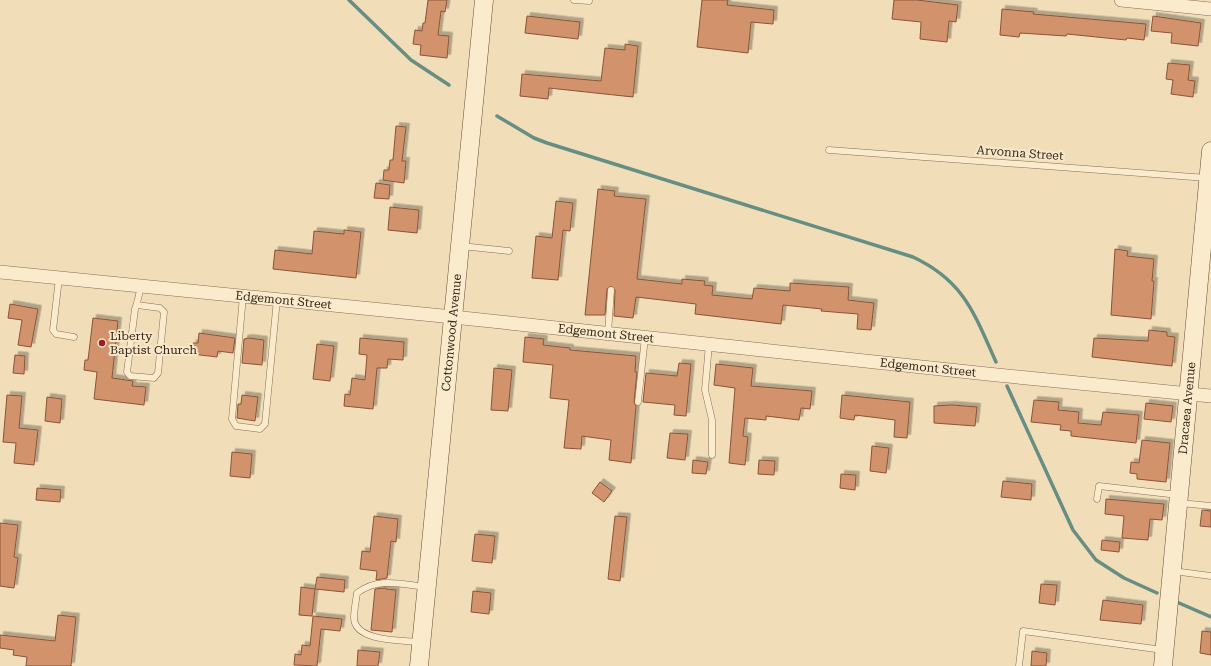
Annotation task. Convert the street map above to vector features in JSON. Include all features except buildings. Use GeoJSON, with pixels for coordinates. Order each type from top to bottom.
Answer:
{"type":"FeatureCollection","features":[{"type":"Feature","properties":{"kind":"street","name":"Cottonwood Avenue"},"geometry":{"type":"LineString","coordinates":[[418,666],[484,0]]}},
{"type":"Feature","properties":{"kind":"street"},"geometry":{"type":"LineString","coordinates":[[1121,0],[1211,9]]}},
{"type":"Feature","properties":{"kind":"street","name":"Dracaea Avenue"},"geometry":{"type":"LineString","coordinates":[[1164,658],[1211,151]]}},
{"type":"Feature","properties":{"kind":"street","name":"Edgemont Street"},"geometry":{"type":"LineString","coordinates":[[0,272],[453,317],[1211,396]]}},
{"type":"Feature","properties":{"kind":"lane"},"geometry":{"type":"LineString","coordinates":[[574,0],[589,0]]}},
{"type":"Feature","properties":{"kind":"lane","name":"Arvonna Street"},"geometry":{"type":"LineString","coordinates":[[829,150],[1208,178]]}},
{"type":"Feature","properties":{"kind":"lane"},"geometry":{"type":"LineString","coordinates":[[460,246],[509,251]]}},
{"type":"Feature","properties":{"kind":"lane"},"geometry":{"type":"LineString","coordinates":[[59,278],[53,330],[56,334],[74,337]]}},
{"type":"Feature","properties":{"kind":"lane"},"geometry":{"type":"LineString","coordinates":[[137,305],[160,308],[164,312],[158,373],[154,378],[130,376],[127,372],[137,305],[140,286]]}},
{"type":"Feature","properties":{"kind":"lane"},"geometry":{"type":"LineString","coordinates":[[608,333],[611,290]]}},
{"type":"Feature","properties":{"kind":"lane"},"geometry":{"type":"LineString","coordinates":[[243,296],[232,419],[236,426],[253,429],[260,429],[265,424],[277,299]]}},
{"type":"Feature","properties":{"kind":"lane"},"geometry":{"type":"LineString","coordinates":[[638,402],[645,337]]}},
{"type":"Feature","properties":{"kind":"lane"},"geometry":{"type":"LineString","coordinates":[[709,344],[705,390],[712,420],[712,455]]}},
{"type":"Feature","properties":{"kind":"lane"},"geometry":{"type":"LineString","coordinates":[[1097,499],[1099,486],[1179,499],[1211,506]]}},
{"type":"Feature","properties":{"kind":"lane"},"geometry":{"type":"LineString","coordinates":[[1172,571],[1211,576]]}},
{"type":"Feature","properties":{"kind":"lane"},"geometry":{"type":"LineString","coordinates":[[421,642],[368,635],[358,629],[354,619],[357,593],[366,586],[376,583],[388,583],[426,588]]}},
{"type":"Feature","properties":{"kind":"lane"},"geometry":{"type":"LineString","coordinates":[[1020,666],[1024,632],[1164,658]]}},
{"type":"Feature","properties":{"kind":"waterway"},"geometry":{"type":"LineString","coordinates":[[349,0],[411,60],[449,85]]}},
{"type":"Feature","properties":{"kind":"waterway"},"geometry":{"type":"LineString","coordinates":[[497,116],[534,138],[547,143],[913,257],[930,266],[956,288],[974,314],[996,362]]}},
{"type":"Feature","properties":{"kind":"waterway"},"geometry":{"type":"LineString","coordinates":[[1007,386],[1073,530],[1096,560],[1124,578],[1157,593]]}},
{"type":"Feature","properties":{"kind":"waterway"},"geometry":{"type":"LineString","coordinates":[[1179,603],[1211,617]]}},
{"type":"Feature","properties":{"kind":"place","name":"Liberty Baptist Church"},"geometry":{"type":"Point","coordinates":[102,343]}}]}
